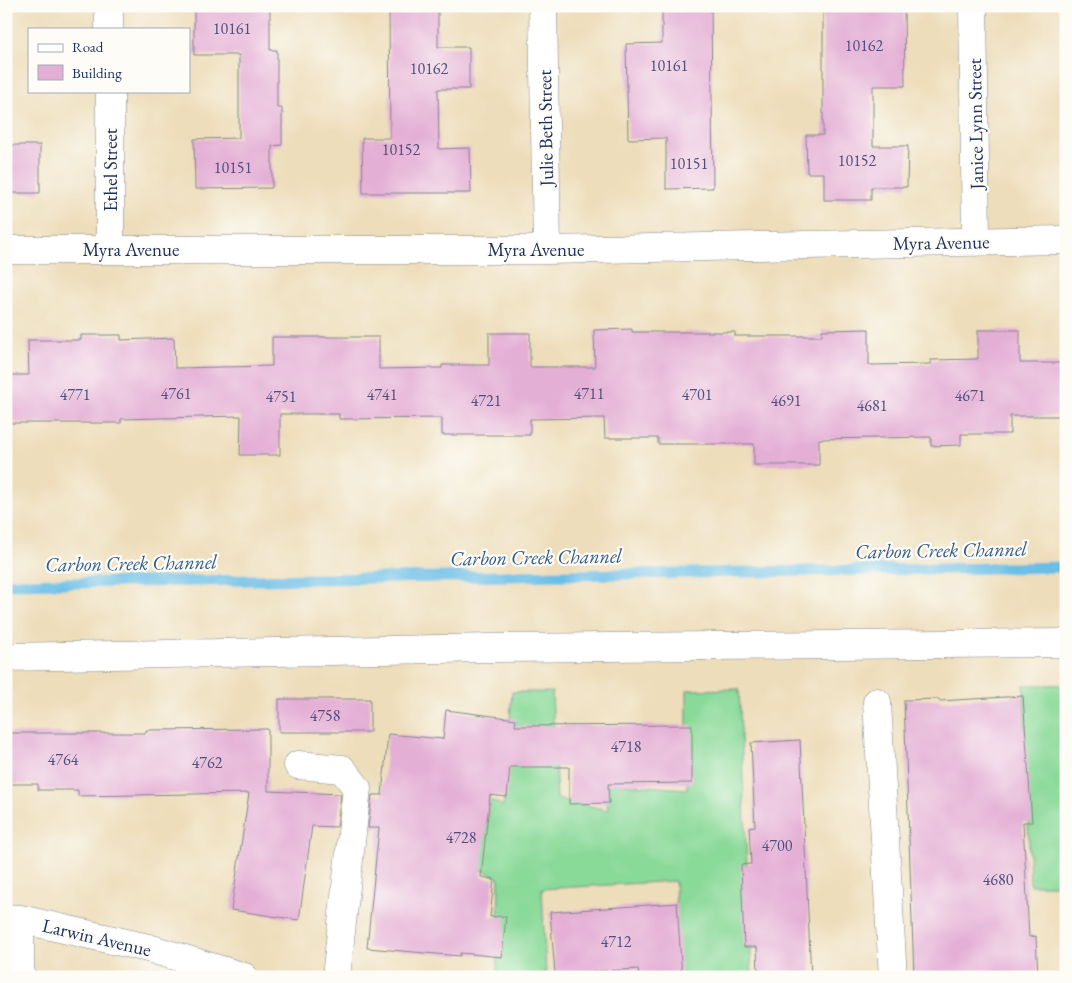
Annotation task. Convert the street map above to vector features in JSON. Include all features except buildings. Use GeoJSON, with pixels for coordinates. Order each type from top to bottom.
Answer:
{"type":"FeatureCollection","features":[{"type":"Feature","properties":{"kind":"street"},"geometry":{"type":"LineString","coordinates":[[109,6],[109,28]]}},
{"type":"Feature","properties":{"kind":"street","name":"Julie Beth Street"},"geometry":{"type":"LineString","coordinates":[[543,6],[547,250]]}},
{"type":"Feature","properties":{"kind":"street","name":"Janice Lynn Street"},"geometry":{"type":"LineString","coordinates":[[973,6],[976,242]]}},
{"type":"Feature","properties":{"kind":"street","name":"Ethel Street"},"geometry":{"type":"LineString","coordinates":[[110,92],[110,248]]}},
{"type":"Feature","properties":{"kind":"street","name":"Myra Avenue"},"geometry":{"type":"LineString","coordinates":[[6,250],[110,248],[547,250],[1066,240]]}},
{"type":"Feature","properties":{"kind":"street"},"geometry":{"type":"LineString","coordinates":[[6,657],[493,648],[1066,643]]}},
{"type":"Feature","properties":{"kind":"street"},"geometry":{"type":"LineString","coordinates":[[878,702],[893,977]]}},
{"type":"Feature","properties":{"kind":"street"},"geometry":{"type":"LineString","coordinates":[[298,766],[342,769],[357,788],[336,977]]}},
{"type":"Feature","properties":{"kind":"street"},"geometry":{"type":"LineString","coordinates":[[13,919],[20,977]]}},
{"type":"Feature","properties":{"kind":"street","name":"Larwin Avenue"},"geometry":{"type":"LineString","coordinates":[[13,919],[148,948],[244,977]]}},
{"type":"Feature","properties":{"kind":"green space"},"geometry":{"type":"Polygon","coordinates":[[[1024,685],[1066,685],[1066,885],[1030,885],[1024,685]]]}},
{"type":"Feature","properties":{"kind":"green space"},"geometry":{"type":"Polygon","coordinates":[[[739,689],[752,977],[678,977],[675,881],[542,889],[546,977],[497,977],[499,878],[480,869],[490,800],[503,806],[512,692],[552,692],[557,799],[608,810],[604,783],[687,789],[687,690],[739,689]]]}},
{"type":"Feature","properties":{"kind":"waterway","name":"Carbon Creek Channel"},"geometry":{"type":"LineString","coordinates":[[6,584],[1066,567]]}}]}
